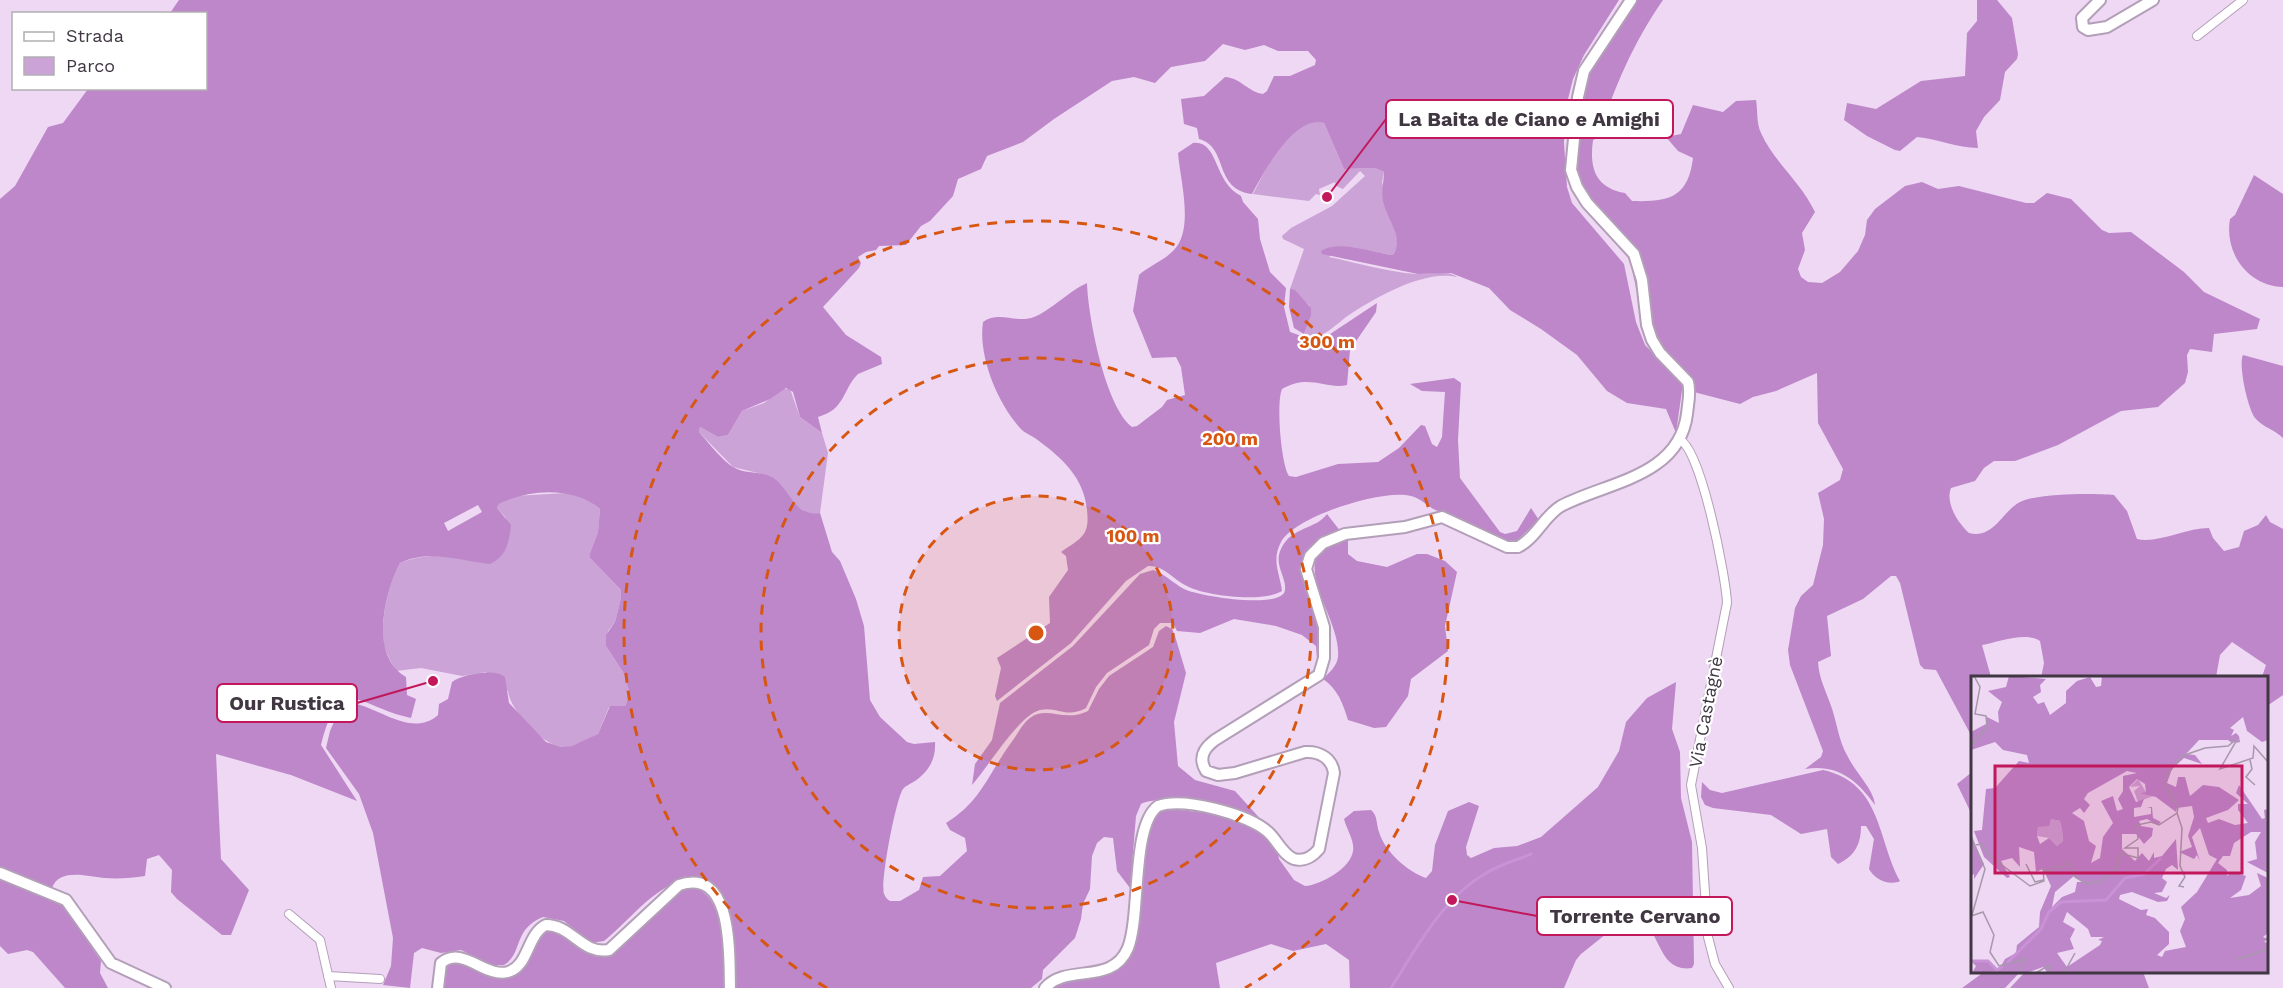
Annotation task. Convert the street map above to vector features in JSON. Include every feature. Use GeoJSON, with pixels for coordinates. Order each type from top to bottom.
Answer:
{"type":"FeatureCollection","features":[{"type":"Feature","properties":{"kind":"street"},"geometry":{"type":"LineString","coordinates":[[1045,988],[1058,979],[1106,970],[1122,958],[1130,938],[1145,825],[1150,814],[1158,806],[1171,803],[1232,812],[1248,818],[1269,833],[1294,859],[1310,857],[1319,849],[1334,773],[1325,757],[1317,753],[1305,752],[1221,775],[1206,771],[1201,760],[1205,749],[1215,740],[1319,675],[1324,658],[1324,627],[1306,569],[1310,556],[1317,547],[1345,534],[1405,527],[1442,517],[1507,547],[1518,547],[1556,510],[1640,475],[1667,455],[1680,440],[1685,425],[1688,382],[1660,353],[1652,340],[1647,325],[1642,280],[1634,254],[1587,203],[1577,187],[1571,170],[1578,97],[1584,71],[1631,0]]}},
{"type":"Feature","properties":{"kind":"street"},"geometry":{"type":"LineString","coordinates":[[2100,0],[2082,18],[2083,27],[2088,30],[2107,27],[2153,0]]}},
{"type":"Feature","properties":{"kind":"street"},"geometry":{"type":"LineString","coordinates":[[2196,36],[2243,0]]}},
{"type":"Feature","properties":{"kind":"street","name":"Via Castagnè"},"geometry":{"type":"LineString","coordinates":[[1680,440],[1684,441],[1696,463],[1726,580],[1727,603],[1691,785],[1702,848],[1708,937],[1715,964],[1729,988]]}},
{"type":"Feature","properties":{"kind":"street"},"geometry":{"type":"LineString","coordinates":[[0,873],[66,900],[114,966],[165,988]]}},
{"type":"Feature","properties":{"kind":"street"},"geometry":{"type":"LineString","coordinates":[[438,988],[441,963],[450,958],[464,958],[492,972],[512,970],[520,962],[535,933],[546,925],[567,930],[589,949],[609,950],[678,885],[691,882],[705,885],[723,909],[728,928],[730,988]]}},
{"type":"Feature","properties":{"kind":"street"},"geometry":{"type":"LineString","coordinates":[[289,914],[320,940],[331,988]]}},
{"type":"Feature","properties":{"kind":"street"},"geometry":{"type":"LineString","coordinates":[[328,976],[380,979]]}},
{"type":"Feature","properties":{"kind":"green space"},"geometry":{"type":"Polygon","coordinates":[[[1319,121],[1324,123],[1344,169],[1375,168],[1384,172],[1382,182],[1397,240],[1397,248],[1393,255],[1339,247],[1329,257],[1394,271],[1416,274],[1443,273],[1457,277],[1429,277],[1399,287],[1370,302],[1316,337],[1304,334],[1311,316],[1309,305],[1290,289],[1304,249],[1283,239],[1282,236],[1291,228],[1332,206],[1365,176],[1360,171],[1343,189],[1336,186],[1335,182],[1319,189],[1320,195],[1316,194],[1309,201],[1253,194],[1271,160],[1287,139],[1297,130],[1319,121]]]}},
{"type":"Feature","properties":{"kind":"green space"},"geometry":{"type":"Polygon","coordinates":[[[782,389],[790,389],[800,417],[822,433],[828,453],[820,513],[809,514],[795,505],[770,476],[733,467],[699,432],[700,427],[718,437],[728,435],[742,411],[764,403],[782,389]]]}},
{"type":"Feature","properties":{"kind":"green space"},"geometry":{"type":"Polygon","coordinates":[[[566,493],[584,497],[600,509],[598,532],[590,558],[621,590],[615,622],[608,631],[606,646],[623,672],[630,694],[625,706],[609,707],[598,734],[576,745],[562,747],[545,740],[528,725],[514,707],[508,691],[486,672],[462,676],[421,668],[396,671],[385,648],[383,624],[389,592],[400,563],[435,556],[470,561],[506,518],[497,508],[499,504],[514,496],[566,493]]]}},
{"type":"Feature","properties":{"kind":"shaded area"},"geometry":{"type":"Polygon","coordinates":[[[179,0],[1619,0],[1584,55],[1573,79],[1566,107],[1564,143],[1567,187],[1572,203],[1624,264],[1636,322],[1645,345],[1683,383],[1676,433],[1666,409],[1627,403],[1607,391],[1577,355],[1510,310],[1489,288],[1451,273],[1418,274],[1322,254],[1321,251],[1328,248],[1346,246],[1393,255],[1397,242],[1383,201],[1384,172],[1375,168],[1344,169],[1324,123],[1313,123],[1302,127],[1291,136],[1272,160],[1252,194],[1240,191],[1231,184],[1214,150],[1208,143],[1199,139],[1197,128],[1184,124],[1181,99],[1204,96],[1225,77],[1263,94],[1267,91],[1274,76],[1290,76],[1315,65],[1316,60],[1308,51],[1278,51],[1264,45],[1245,50],[1223,44],[1205,61],[1171,67],[1155,83],[1134,77],[1112,81],[1023,142],[987,156],[981,169],[958,179],[953,196],[930,221],[921,226],[906,245],[879,246],[876,250],[858,257],[861,263],[859,268],[823,307],[846,335],[881,357],[882,364],[858,374],[839,404],[827,414],[818,417],[822,433],[800,417],[793,392],[786,388],[770,399],[742,411],[728,435],[718,437],[700,427],[699,432],[730,465],[740,470],[770,476],[804,511],[820,513],[832,552],[840,561],[856,599],[864,626],[870,700],[880,717],[907,742],[914,744],[935,742],[933,759],[928,769],[904,788],[900,796],[884,874],[884,894],[890,901],[900,901],[919,890],[923,877],[940,876],[967,851],[965,838],[950,830],[946,823],[977,796],[1027,720],[1036,714],[1071,715],[1088,711],[1099,689],[1109,676],[1153,647],[1159,631],[1166,626],[1172,629],[1175,636],[1186,673],[1174,722],[1178,766],[1195,780],[1235,791],[1264,823],[1248,813],[1210,804],[1162,800],[1141,804],[1136,816],[1130,888],[1117,871],[1113,838],[1104,837],[1097,843],[1092,856],[1090,889],[1083,904],[1075,938],[1043,970],[1042,979],[1031,988],[733,988],[727,917],[699,879],[672,884],[660,891],[604,941],[591,943],[564,921],[543,917],[533,922],[522,934],[514,954],[504,965],[491,965],[461,950],[441,953],[422,948],[414,953],[410,988],[383,985],[391,966],[393,938],[373,833],[359,794],[326,748],[330,731],[341,706],[350,703],[360,705],[394,719],[417,724],[438,715],[439,704],[448,699],[452,682],[471,675],[494,673],[505,677],[509,703],[546,742],[561,747],[572,746],[598,734],[610,706],[625,706],[630,694],[623,672],[606,646],[606,635],[615,622],[621,590],[590,558],[598,532],[600,509],[577,496],[564,493],[523,495],[499,504],[497,508],[511,525],[504,553],[496,561],[490,564],[434,556],[400,563],[385,607],[384,640],[387,655],[394,667],[406,677],[407,695],[416,699],[411,718],[354,699],[344,700],[336,707],[328,722],[321,745],[357,801],[291,775],[216,754],[221,859],[249,890],[231,935],[222,935],[177,899],[171,892],[172,870],[159,855],[147,859],[145,876],[105,878],[68,875],[61,877],[52,888],[31,883],[0,868],[0,199],[15,186],[48,127],[63,123],[87,90],[207,90],[207,12],[171,12],[179,0]],[[478,505],[444,523],[448,531],[482,512],[478,505]]]}},
{"type":"Feature","properties":{"kind":"shaded area"},"geometry":{"type":"Polygon","coordinates":[[[1628,0],[1663,0],[1625,66],[1598,138],[1593,140],[1592,160],[1597,175],[1607,187],[1625,193],[1632,201],[1656,200],[1674,195],[1687,182],[1693,158],[1678,151],[1666,137],[1681,134],[1693,105],[1723,112],[1736,101],[1756,100],[1758,125],[1766,143],[1815,212],[1802,233],[1805,250],[1798,269],[1801,277],[1808,282],[1822,283],[1840,272],[1858,251],[1865,235],[1867,220],[1875,209],[1905,186],[1922,182],[1938,189],[1959,186],[2026,203],[2034,203],[2047,193],[2071,199],[2102,230],[2109,233],[2131,232],[2184,272],[2204,292],[2260,319],[2257,329],[2214,334],[2212,352],[2190,349],[2187,355],[2188,372],[2185,383],[2158,407],[2121,411],[2058,445],[2015,461],[1994,461],[1984,468],[1975,481],[1951,488],[1950,500],[1961,524],[1969,533],[1977,534],[1991,529],[2018,503],[2026,500],[2064,494],[2114,495],[2127,511],[2137,539],[2163,538],[2191,530],[2209,528],[2213,538],[2224,551],[2239,547],[2244,531],[2258,525],[2266,515],[2270,522],[2283,529],[2283,695],[2268,705],[2268,676],[2262,676],[2266,665],[2232,642],[2220,655],[2216,676],[2041,676],[2044,663],[2040,641],[2027,637],[2012,638],[1982,645],[1991,676],[1971,676],[1971,735],[1936,670],[1924,669],[1920,665],[1900,583],[1896,576],[1891,576],[1863,599],[1827,616],[1831,656],[1818,662],[1842,744],[1851,763],[1871,793],[1875,805],[1861,788],[1845,775],[1827,769],[1805,769],[1821,757],[1823,751],[1790,665],[1788,650],[1795,608],[1801,596],[1813,585],[1823,545],[1824,519],[1818,493],[1840,480],[1843,469],[1818,423],[1817,373],[1740,404],[1690,391],[1655,347],[1643,320],[1630,260],[1578,200],[1574,185],[1580,82],[1628,0]]]}},
{"type":"Feature","properties":{"kind":"shaded area"},"geometry":{"type":"Polygon","coordinates":[[[1977,0],[1997,0],[2012,18],[2018,54],[2017,59],[2005,72],[2000,100],[1984,117],[1976,131],[1978,148],[1917,137],[1900,151],[1895,150],[1867,136],[1844,120],[1847,103],[1876,109],[1921,81],[1965,76],[1967,33],[1977,21],[1977,0]]]}},
{"type":"Feature","properties":{"kind":"shaded area"},"geometry":{"type":"Polygon","coordinates":[[[1193,143],[1208,148],[1225,181],[1241,196],[1243,202],[1258,219],[1260,239],[1270,272],[1286,288],[1284,307],[1290,332],[1318,342],[1377,303],[1376,312],[1350,350],[1347,385],[1301,382],[1282,389],[1279,407],[1280,433],[1289,476],[1296,477],[1338,464],[1378,462],[1399,448],[1421,425],[1425,426],[1432,444],[1437,447],[1442,437],[1445,392],[1422,391],[1410,384],[1454,378],[1461,383],[1458,440],[1460,478],[1500,532],[1505,534],[1517,531],[1531,508],[1539,520],[1513,544],[1488,535],[1411,496],[1381,496],[1361,500],[1320,514],[1289,533],[1281,542],[1277,555],[1282,591],[1261,597],[1233,597],[1194,589],[1167,572],[1148,566],[1126,581],[1071,643],[997,701],[995,696],[1001,668],[997,658],[1050,623],[1049,597],[1068,570],[1066,556],[1061,552],[1083,536],[1088,519],[1082,488],[1071,470],[1037,439],[1022,430],[997,392],[983,349],[983,322],[995,317],[1028,319],[1034,317],[1087,283],[1100,360],[1106,381],[1122,416],[1132,427],[1137,426],[1162,407],[1167,400],[1185,395],[1181,367],[1176,357],[1152,358],[1133,311],[1139,275],[1169,255],[1180,242],[1185,218],[1178,153],[1193,143]]]}},
{"type":"Feature","properties":{"kind":"shaded area"},"geometry":{"type":"Polygon","coordinates":[[[2254,175],[2283,194],[2283,287],[2259,281],[2249,274],[2235,255],[2231,244],[2230,219],[2235,215],[2254,175]]]}},
{"type":"Feature","properties":{"kind":"shaded area"},"geometry":{"type":"Polygon","coordinates":[[[1290,289],[1295,290],[1311,308],[1311,316],[1304,334],[1294,328],[1289,307],[1290,289]]]}},
{"type":"Feature","properties":{"kind":"shaded area"},"geometry":{"type":"Polygon","coordinates":[[[2243,355],[2283,366],[2283,438],[2259,422],[2253,414],[2243,377],[2243,355]]]}},
{"type":"Feature","properties":{"kind":"shaded area"},"geometry":{"type":"Polygon","coordinates":[[[1327,514],[1341,532],[1316,543],[1309,554],[1319,611],[1331,643],[1331,658],[1318,674],[1316,646],[1302,635],[1276,626],[1234,619],[1200,633],[1177,631],[1173,623],[1160,623],[1154,629],[1149,645],[1107,673],[1096,687],[1086,708],[1072,712],[1046,709],[1032,714],[1013,731],[972,785],[975,764],[992,740],[1000,703],[1073,646],[1140,574],[1153,570],[1184,589],[1221,598],[1256,600],[1281,596],[1285,590],[1285,584],[1279,562],[1281,549],[1295,533],[1318,522],[1327,514]]]}},
{"type":"Feature","properties":{"kind":"shaded area"},"geometry":{"type":"Polygon","coordinates":[[[1348,537],[1348,554],[1357,561],[1387,567],[1417,554],[1427,554],[1445,561],[1457,572],[1445,626],[1448,651],[1411,679],[1408,696],[1386,727],[1374,728],[1348,720],[1336,692],[1323,679],[1330,672],[1338,657],[1337,640],[1318,587],[1315,571],[1317,556],[1327,545],[1348,537]]]}},
{"type":"Feature","properties":{"kind":"shaded area"},"geometry":{"type":"Polygon","coordinates":[[[1676,682],[1672,729],[1680,752],[1681,798],[1692,842],[1694,964],[1692,968],[1680,968],[1672,964],[1651,931],[1636,919],[1621,922],[1581,954],[1564,988],[1350,988],[1349,960],[1326,944],[1293,951],[1271,944],[1216,963],[1220,988],[1044,988],[1102,975],[1124,958],[1148,809],[1162,808],[1223,815],[1259,829],[1277,849],[1279,859],[1294,880],[1305,886],[1327,879],[1347,864],[1353,847],[1344,819],[1354,811],[1371,810],[1376,817],[1378,829],[1386,847],[1405,866],[1426,878],[1432,871],[1435,845],[1448,811],[1469,802],[1479,806],[1466,847],[1467,855],[1471,858],[1494,848],[1517,846],[1541,837],[1598,787],[1619,751],[1626,722],[1647,698],[1676,682]]]}},
{"type":"Feature","properties":{"kind":"shaded area"},"geometry":{"type":"Polygon","coordinates":[[[1823,770],[1842,777],[1857,787],[1867,800],[1900,881],[1889,883],[1881,880],[1869,869],[1874,839],[1866,826],[1861,826],[1856,849],[1838,864],[1831,857],[1827,829],[1801,834],[1771,815],[1713,808],[1705,805],[1701,797],[1702,782],[1710,790],[1722,793],[1823,770]]]}},
{"type":"Feature","properties":{"kind":"shaded area"},"geometry":{"type":"Polygon","coordinates":[[[1971,773],[1971,813],[1957,784],[1971,773]]]}},
{"type":"Feature","properties":{"kind":"shaded area"},"geometry":{"type":"Polygon","coordinates":[[[0,879],[60,901],[101,961],[100,973],[108,988],[65,988],[33,952],[27,950],[8,954],[0,946],[0,879]]]}},
{"type":"Feature","properties":{"kind":"shaded area"},"geometry":{"type":"Polygon","coordinates":[[[695,887],[714,905],[719,918],[722,932],[724,988],[440,988],[442,968],[452,961],[508,974],[544,925],[599,951],[675,890],[695,887]]]}},
{"type":"Feature","properties":{"kind":"shaded area"},"geometry":{"type":"Polygon","coordinates":[[[1983,973],[2019,973],[2005,988],[1962,988],[1983,973]]]}},
{"type":"Feature","properties":{"kind":"shaded area"},"geometry":{"type":"Polygon","coordinates":[[[2024,973],[2143,973],[2149,988],[2010,988],[2024,973]]]}},
{"type":"Feature","properties":{"kind":"waterway"},"geometry":{"type":"LineString","coordinates":[[1391,988],[1433,924],[1458,894],[1493,869],[1531,854]]}},
{"type":"Feature","properties":{"kind":"place","name":"La Baita de Ciano e Amighi"},"geometry":{"type":"Point","coordinates":[1327,197]}},
{"type":"Feature","properties":{"kind":"place","name":"Our Rustica"},"geometry":{"type":"Point","coordinates":[433,681]}},
{"type":"Feature","properties":{"kind":"place","name":"Torrente Cervano"},"geometry":{"type":"Point","coordinates":[1452,900]}}]}
